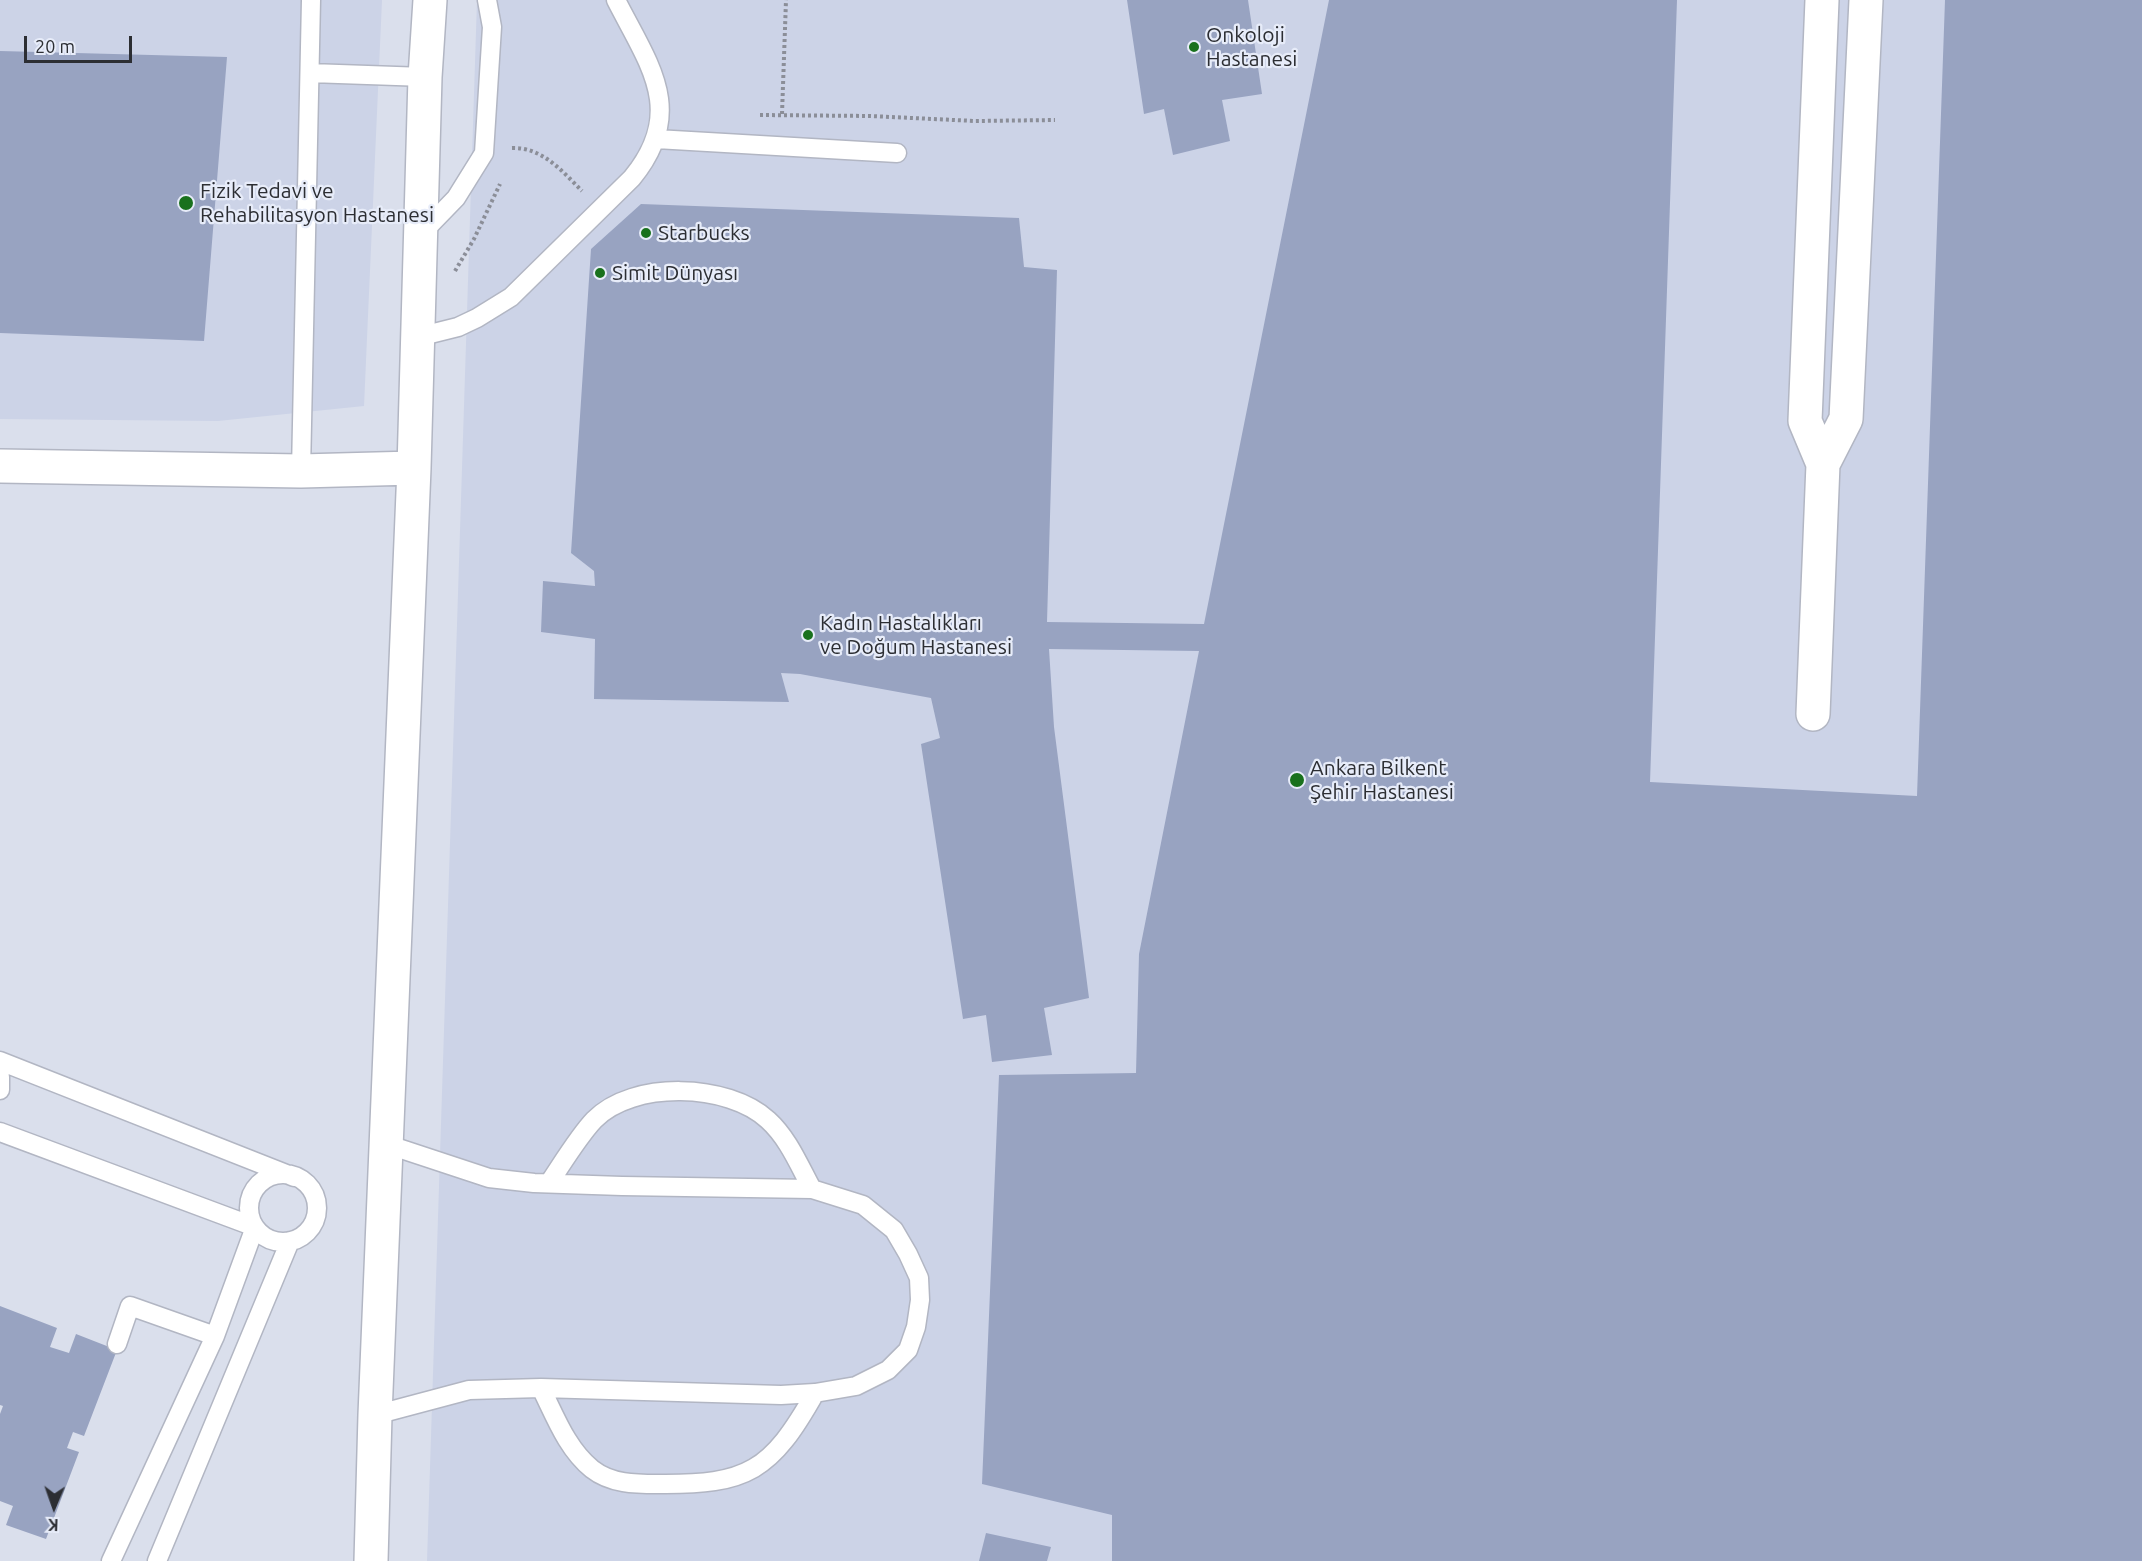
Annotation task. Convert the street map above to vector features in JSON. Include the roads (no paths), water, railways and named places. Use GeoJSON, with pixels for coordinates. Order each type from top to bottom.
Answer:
{"type":"FeatureCollection","features":[{"type":"Feature","properties":{"kind":"street"},"geometry":{"type":"LineString","coordinates":[[371,1561],[414,468],[425,77],[430,0]]}},
{"type":"Feature","properties":{"kind":"street"},"geometry":{"type":"LineString","coordinates":[[1822,0],[1805,421],[1823,464]]}},
{"type":"Feature","properties":{"kind":"street"},"geometry":{"type":"LineString","coordinates":[[1813,714],[1823,464],[1846,419],[1866,0]]}},
{"type":"Feature","properties":{"kind":"street"},"geometry":{"type":"LineString","coordinates":[[0,466],[301,471],[414,468]]}},
{"type":"Feature","properties":{"kind":"lane"},"geometry":{"type":"LineString","coordinates":[[301,471],[311,0]]}},
{"type":"Feature","properties":{"kind":"lane"},"geometry":{"type":"LineString","coordinates":[[421,235],[456,198],[484,153],[492,27],[487,0]]}},
{"type":"Feature","properties":{"kind":"lane"},"geometry":{"type":"LineString","coordinates":[[418,337],[458,327],[495,309],[511,297],[632,178],[646,161],[660,125],[659,92],[654,75],[616,0]]}},
{"type":"Feature","properties":{"kind":"lane"},"geometry":{"type":"LineString","coordinates":[[310,73],[425,77]]}},
{"type":"Feature","properties":{"kind":"lane"},"geometry":{"type":"LineString","coordinates":[[656,140],[897,153]]}},
{"type":"Feature","properties":{"kind":"lane"},"geometry":{"type":"LineString","coordinates":[[0,1061],[294,1177],[308,1186],[313,1194],[317,1210],[311,1227],[298,1239],[281,1242],[272,1240],[255,1227],[249,1206],[255,1190],[268,1178],[285,1174],[294,1177]]}},
{"type":"Feature","properties":{"kind":"lane"},"geometry":{"type":"LineString","coordinates":[[0,1077],[0,1090]]}},
{"type":"Feature","properties":{"kind":"lane"},"geometry":{"type":"LineString","coordinates":[[549,1183],[594,1120],[610,1108],[628,1099],[666,1092],[713,1095],[735,1100],[755,1110],[768,1119],[788,1143],[812,1189]]}},
{"type":"Feature","properties":{"kind":"lane"},"geometry":{"type":"LineString","coordinates":[[0,1132],[255,1227]]}},
{"type":"Feature","properties":{"kind":"lane"},"geometry":{"type":"LineString","coordinates":[[375,1415],[469,1390],[541,1388],[781,1395],[815,1393],[856,1386],[888,1370],[908,1350],[916,1327],[920,1300],[919,1278],[894,1230],[863,1205],[812,1189],[549,1183],[489,1178],[386,1144]]}},
{"type":"Feature","properties":{"kind":"lane"},"geometry":{"type":"LineString","coordinates":[[111,1561],[215,1336],[255,1227]]}},
{"type":"Feature","properties":{"kind":"lane"},"geometry":{"type":"LineString","coordinates":[[157,1561],[290,1241]]}},
{"type":"Feature","properties":{"kind":"lane"},"geometry":{"type":"LineString","coordinates":[[117,1344],[130,1306],[215,1336]]}},
{"type":"Feature","properties":{"kind":"lane"},"geometry":{"type":"LineString","coordinates":[[541,1388],[571,1447],[581,1460],[594,1471],[612,1480],[631,1484],[714,1483],[750,1471],[766,1461],[789,1435],[815,1393]]}},
{"type":"Feature","properties":{"kind":"place","name":"Onkoloji Hastanesi"},"geometry":{"type":"Point","coordinates":[1194,47]}},
{"type":"Feature","properties":{"kind":"place","name":"Fizik Tedavi ve Rehabilitasyon Hastanesi"},"geometry":{"type":"Point","coordinates":[186,203]}},
{"type":"Feature","properties":{"kind":"place","name":"Starbucks"},"geometry":{"type":"Point","coordinates":[646,233]}},
{"type":"Feature","properties":{"kind":"place","name":"Simit Dünyası"},"geometry":{"type":"Point","coordinates":[600,273]}},
{"type":"Feature","properties":{"kind":"place","name":"Kadın Hastalıkları ve Doğum Hastanesi"},"geometry":{"type":"Point","coordinates":[808,635]}},
{"type":"Feature","properties":{"kind":"place","name":"Ankara Bilkent Şehir Hastanesi"},"geometry":{"type":"Point","coordinates":[1297,780]}}]}
